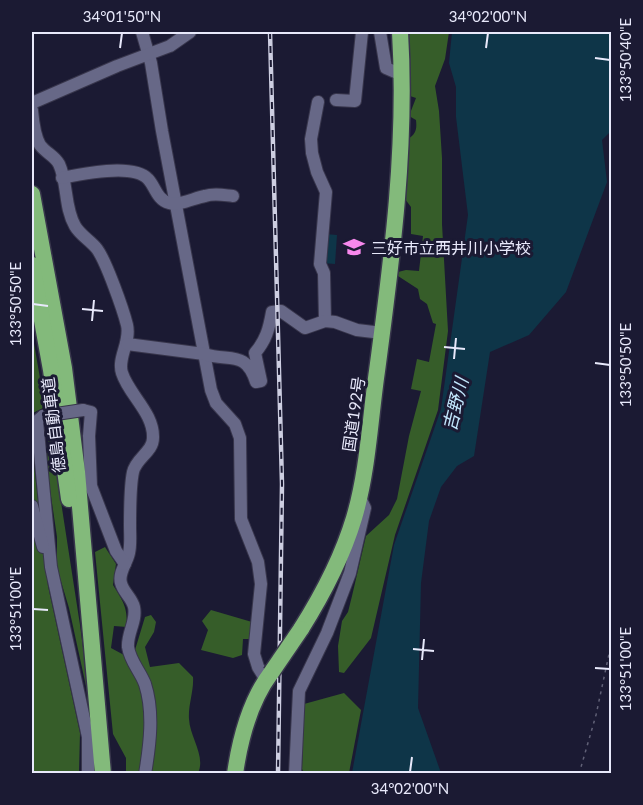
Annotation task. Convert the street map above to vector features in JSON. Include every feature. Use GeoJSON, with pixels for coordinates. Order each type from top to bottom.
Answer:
{"type":"FeatureCollection","features":[{"type":"Feature","properties":{"kind":"highway","name":"国道192号"},"geometry":{"type":"LineString","coordinates":[[235,774],[246,724],[269,676],[302,629],[340,558],[360,496],[390,273],[397,190],[402,75],[400,32]]}},
{"type":"Feature","properties":{"kind":"highway","name":"徳島自動車道"},"geometry":{"type":"LineString","coordinates":[[32,194],[64,368],[77,472],[103,774]]}},
{"type":"Feature","properties":{"kind":"highway","name":"徳島自動車道"},"geometry":{"type":"LineString","coordinates":[[32,265],[51,370],[92,654]]}},
{"type":"Feature","properties":{"kind":"street"},"geometry":{"type":"LineString","coordinates":[[142,32],[211,390],[216,403],[236,424],[240,438],[241,519],[258,562],[261,584],[254,654],[258,667],[269,676]]}},
{"type":"Feature","properties":{"kind":"street"},"geometry":{"type":"LineString","coordinates":[[32,103],[170,46],[190,32]]}},
{"type":"Feature","properties":{"kind":"street"},"geometry":{"type":"LineString","coordinates":[[336,100],[355,101],[362,32]]}},
{"type":"Feature","properties":{"kind":"street"},"geometry":{"type":"LineString","coordinates":[[380,32],[386,69],[402,75]]}},
{"type":"Feature","properties":{"kind":"street"},"geometry":{"type":"LineString","coordinates":[[318,102],[311,139],[317,172],[326,192],[320,264],[324,273],[326,321]]}},
{"type":"Feature","properties":{"kind":"street"},"geometry":{"type":"LineString","coordinates":[[32,110],[35,133],[41,146],[55,157],[60,167],[75,226],[98,250],[110,279],[127,327],[128,344],[123,355],[121,370],[125,381],[151,424],[154,437],[152,446],[133,470],[130,552],[121,574],[120,583],[134,607],[134,622],[128,638],[128,647],[149,696],[150,718],[145,774]]}},
{"type":"Feature","properties":{"kind":"street"},"geometry":{"type":"LineString","coordinates":[[62,178],[110,170],[142,174],[148,179],[159,197],[168,203],[207,195],[233,196]]}},
{"type":"Feature","properties":{"kind":"street"},"geometry":{"type":"LineString","coordinates":[[128,344],[243,360],[254,375],[256,382],[261,381],[255,353],[263,344],[268,332],[272,312],[282,311],[305,328],[326,321],[357,330],[382,333]]}},
{"type":"Feature","properties":{"kind":"street"},"geometry":{"type":"LineString","coordinates":[[88,774],[88,737],[51,567],[37,421],[43,416],[83,410],[91,412],[89,436],[91,486],[116,551],[125,564]]}},
{"type":"Feature","properties":{"kind":"street"},"geometry":{"type":"LineString","coordinates":[[295,774],[299,691],[327,633],[350,573],[365,508],[360,496]]}},
{"type":"Feature","properties":{"kind":"street"},"geometry":{"type":"LineString","coordinates":[[32,506],[45,558],[51,567]]}},
{"type":"Feature","properties":{"kind":"path"},"geometry":{"type":"LineString","coordinates":[[579,774],[596,715],[612,640]]}},
{"type":"Feature","properties":{"kind":"green space"},"geometry":{"type":"Polygon","coordinates":[[[449,32],[445,59],[435,86],[442,158],[442,224],[448,331],[438,410],[395,535],[371,638],[344,673],[339,672],[338,646],[342,621],[348,612],[366,536],[389,515],[397,499],[409,436],[421,391],[411,389],[417,359],[429,362],[436,324],[433,323],[427,304],[420,299],[418,289],[398,276],[398,272],[406,270],[419,271],[423,236],[411,234],[411,207],[405,199],[408,139],[414,133],[416,126],[416,120],[409,116],[416,98],[410,96],[407,40],[410,33],[449,32]]]}},
{"type":"Feature","properties":{"kind":"green space"},"geometry":{"type":"Polygon","coordinates":[[[32,332],[45,407],[33,413],[32,448],[32,332]]]}},
{"type":"Feature","properties":{"kind":"green space"},"geometry":{"type":"Polygon","coordinates":[[[49,424],[91,709],[69,608],[57,568],[57,537],[47,469],[49,424]]]}},
{"type":"Feature","properties":{"kind":"green space"},"geometry":{"type":"Polygon","coordinates":[[[32,448],[48,586],[80,733],[79,773],[32,773],[32,448]]]}},
{"type":"Feature","properties":{"kind":"green space"},"geometry":{"type":"Polygon","coordinates":[[[105,547],[116,564],[113,585],[124,605],[127,620],[127,627],[114,626],[111,648],[124,655],[135,650],[145,617],[151,615],[156,622],[154,632],[145,647],[150,667],[179,663],[193,677],[189,719],[199,753],[198,773],[126,773],[126,758],[113,734],[95,552],[105,547]]]}},
{"type":"Feature","properties":{"kind":"green space"},"geometry":{"type":"Polygon","coordinates":[[[211,610],[252,622],[251,639],[243,639],[242,655],[233,658],[201,650],[208,630],[202,621],[211,610]]]}},
{"type":"Feature","properties":{"kind":"green space"},"geometry":{"type":"Polygon","coordinates":[[[344,693],[361,710],[349,773],[304,773],[302,769],[304,704],[344,693]]]}},
{"type":"Feature","properties":{"kind":"water","name":"吉野川"},"geometry":{"type":"Polygon","coordinates":[[[452,32],[611,32],[611,131],[602,140],[607,182],[566,292],[529,335],[490,352],[474,456],[457,466],[441,487],[429,521],[421,583],[418,708],[441,773],[352,773],[394,545],[441,409],[468,215],[456,117],[456,87],[449,63],[452,32]]]}},
{"type":"Feature","properties":{"kind":"water"},"geometry":{"type":"Polygon","coordinates":[[[325,234],[337,235],[335,264],[323,263],[325,234]]]}},
{"type":"Feature","properties":{"kind":"railway"},"geometry":{"type":"LineString","coordinates":[[270,32],[282,484],[278,774]]}},
{"type":"Feature","properties":{"kind":"place","name":"三好市立西井川小学校"},"geometry":{"type":"Point","coordinates":[354,247]}}]}
